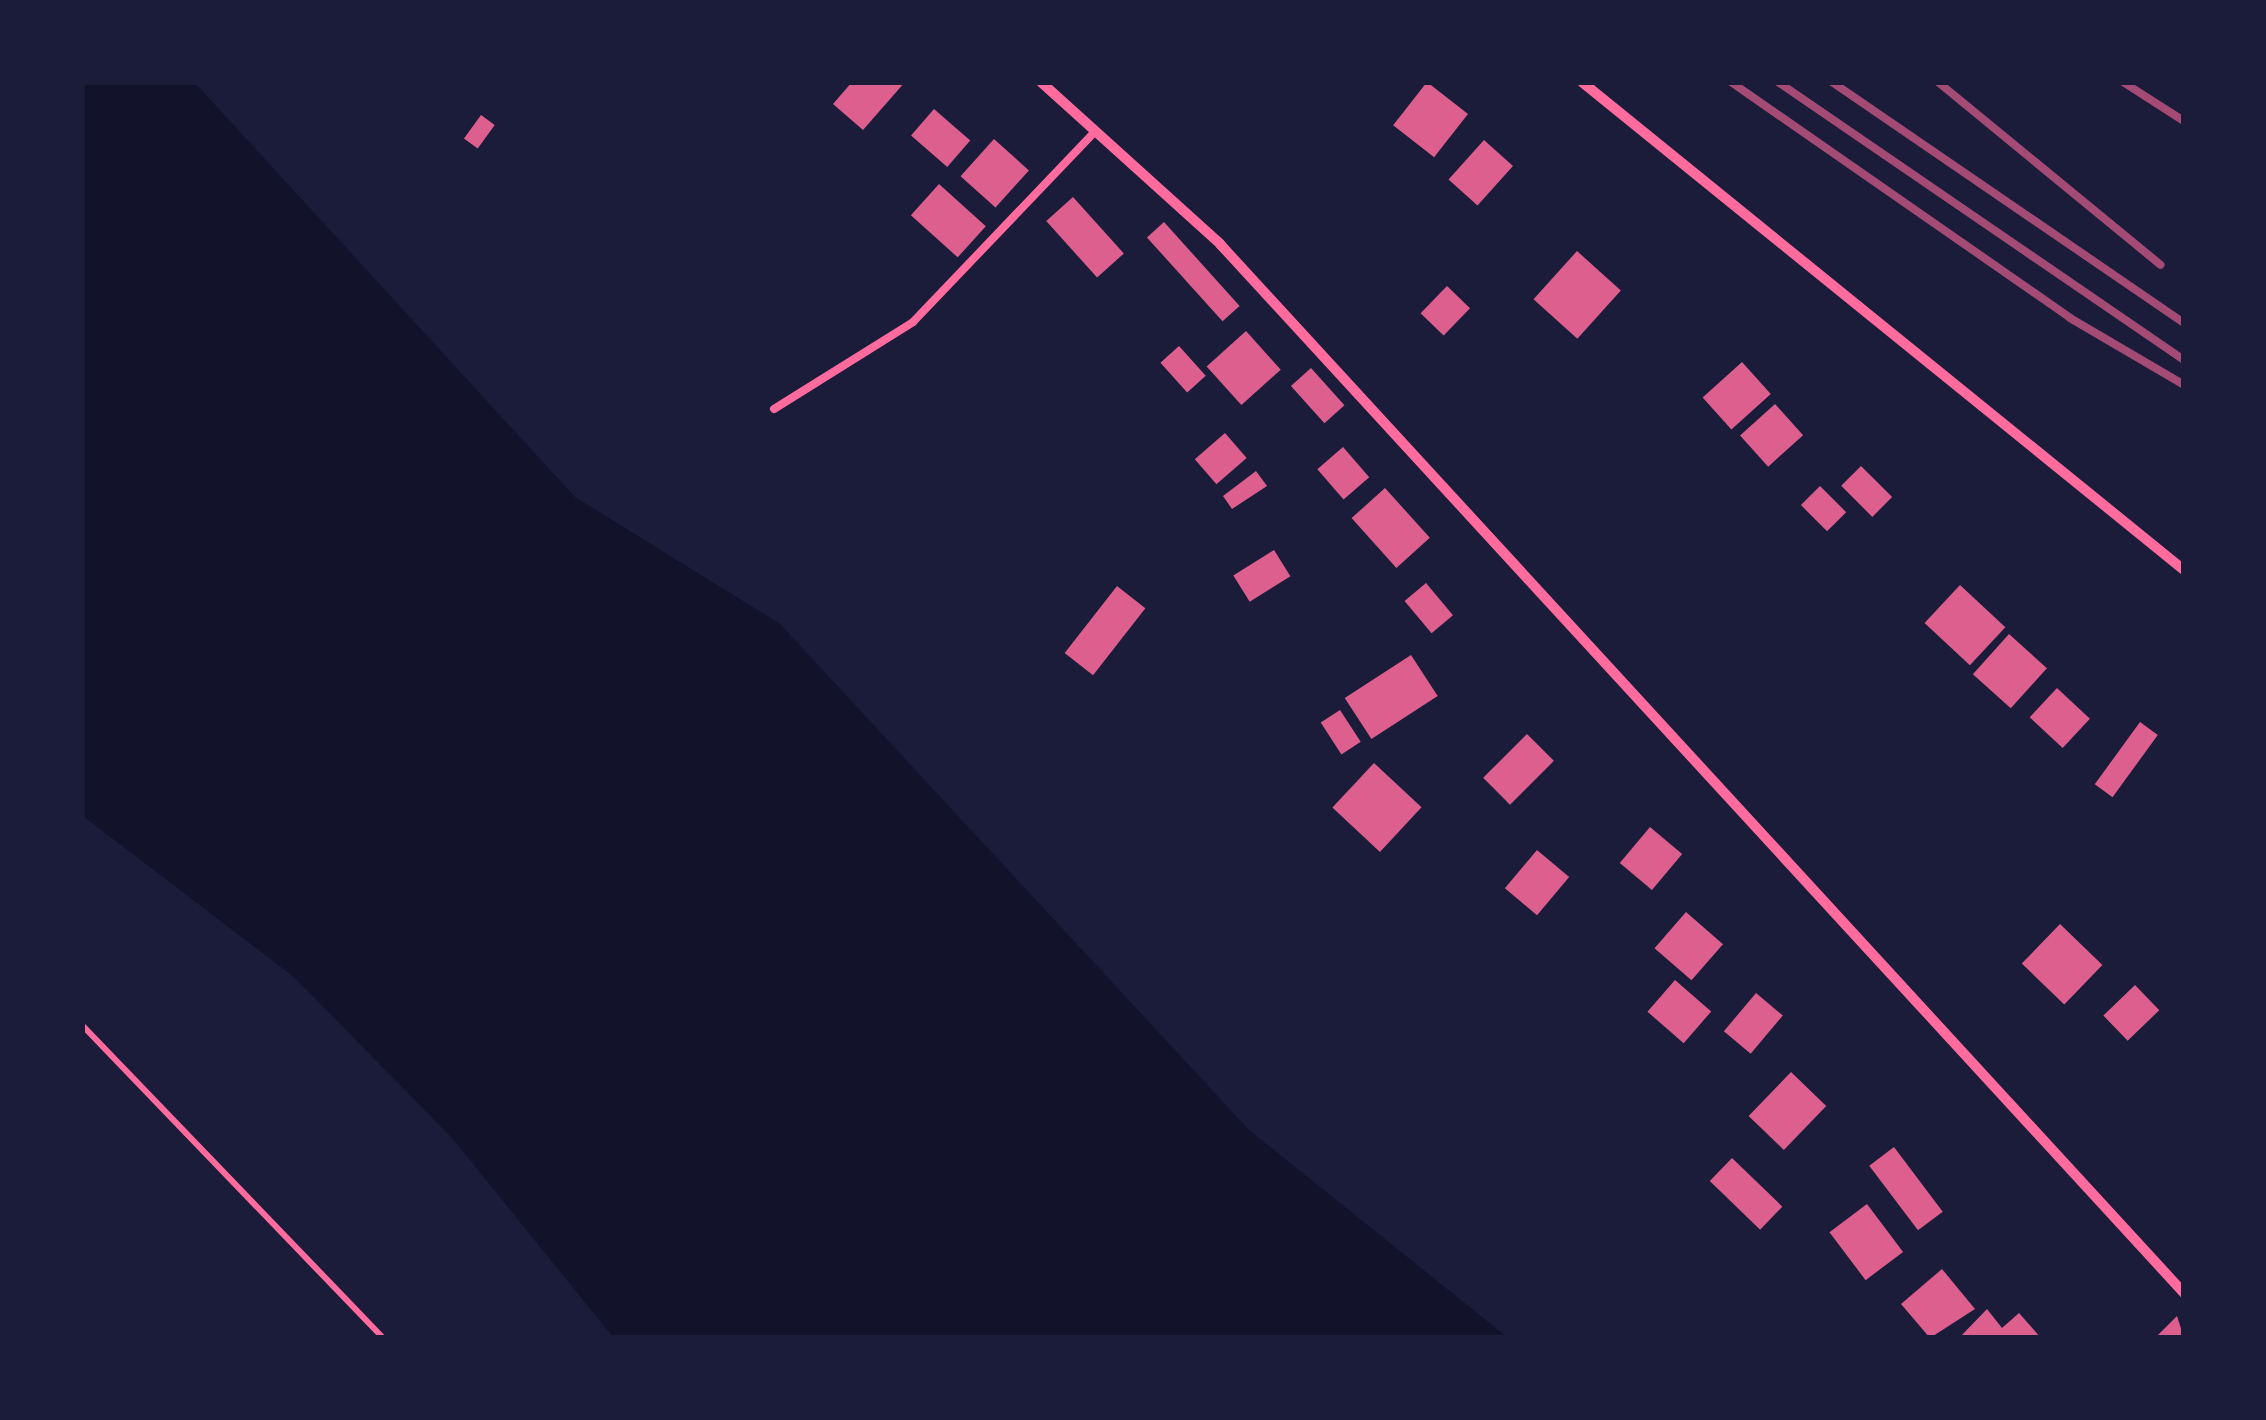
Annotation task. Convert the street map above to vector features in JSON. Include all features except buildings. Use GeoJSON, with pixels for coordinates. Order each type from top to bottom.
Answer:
{"type":"FeatureCollection","features":[{"type":"Feature","properties":{"kind":"street"},"geometry":{"type":"LineString","coordinates":[[1041,82],[1092,135],[1233,258],[2184,1292]]}},
{"type":"Feature","properties":{"kind":"street"},"geometry":{"type":"LineString","coordinates":[[1582,82],[2184,570]]}},
{"type":"Feature","properties":{"kind":"lane"},"geometry":{"type":"LineString","coordinates":[[774,408],[913,322],[1092,135]]}},
{"type":"Feature","properties":{"kind":"path"},"geometry":{"type":"LineString","coordinates":[[82,1025],[383,1338]]}},
{"type":"Feature","properties":{"kind":"shaded area"},"geometry":{"type":"Polygon","coordinates":[[[82,83],[195,83],[575,497],[780,624],[1249,1130],[1507,1337],[613,1337],[452,1138],[294,977],[83,816],[82,83]]]}},
{"type":"Feature","properties":{"kind":"railway"},"geometry":{"type":"LineString","coordinates":[[1731,82],[2070,318],[2184,385]]}},
{"type":"Feature","properties":{"kind":"railway"},"geometry":{"type":"LineString","coordinates":[[1778,82],[2184,360]]}},
{"type":"Feature","properties":{"kind":"railway"},"geometry":{"type":"LineString","coordinates":[[1832,82],[2184,323]]}},
{"type":"Feature","properties":{"kind":"railway"},"geometry":{"type":"LineString","coordinates":[[1938,82],[2161,265]]}},
{"type":"Feature","properties":{"kind":"railway"},"geometry":{"type":"LineString","coordinates":[[2123,82],[2184,121]]}}]}
